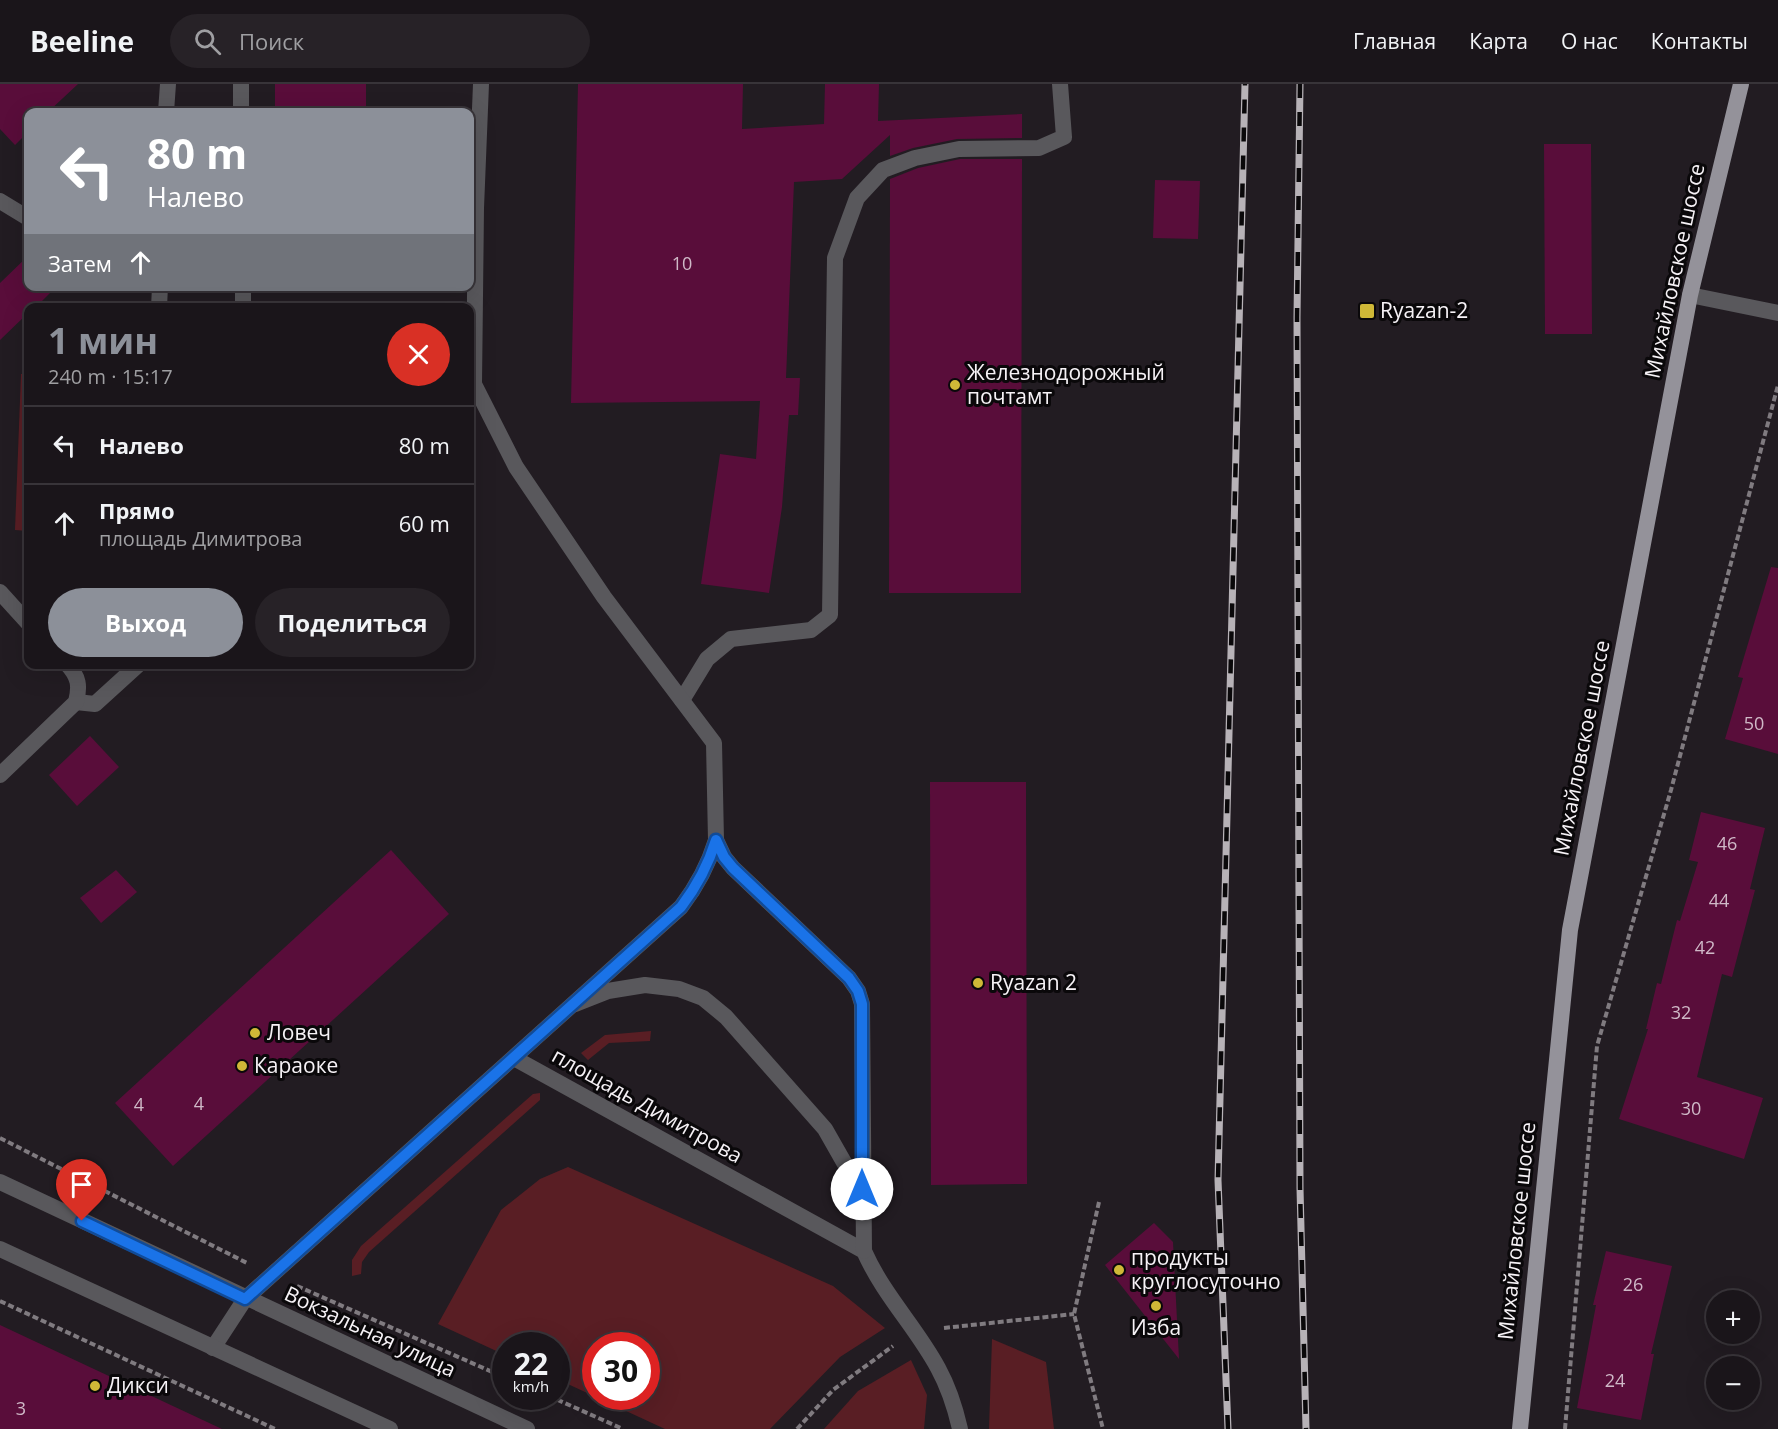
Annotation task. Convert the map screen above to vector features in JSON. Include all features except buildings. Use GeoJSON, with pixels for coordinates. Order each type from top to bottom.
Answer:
{"type":"FeatureCollection","features":[{"type":"Feature","properties":{"kind":"main road","name":"Михайловское шоссе"},"geometry":{"type":"LineString","coordinates":[[1520,1429],[1570,930],[1690,295],[1741,84]]}},
{"type":"Feature","properties":{"kind":"street"},"geometry":{"type":"LineString","coordinates":[[166,108],[168,84]]}},
{"type":"Feature","properties":{"kind":"street"},"geometry":{"type":"LineString","coordinates":[[241,84],[242,108]]}},
{"type":"Feature","properties":{"kind":"street"},"geometry":{"type":"LineString","coordinates":[[213,1348],[245,1299],[681,907],[705,870],[716,840],[714,743],[604,597],[516,467],[474,384],[476,208],[481,84]]}},
{"type":"Feature","properties":{"kind":"street"},"geometry":{"type":"LineString","coordinates":[[682,700],[707,659],[731,639],[811,630],[830,615],[835,258],[857,198],[883,170],[915,158],[959,149],[1039,147],[1064,137],[1060,84]]}},
{"type":"Feature","properties":{"kind":"street"},"geometry":{"type":"LineString","coordinates":[[0,201],[24,216]]}},
{"type":"Feature","properties":{"kind":"street"},"geometry":{"type":"LineString","coordinates":[[1690,295],[1778,314]]}},
{"type":"Feature","properties":{"kind":"street"},"geometry":{"type":"LineString","coordinates":[[0,592],[24,619]]}},
{"type":"Feature","properties":{"kind":"street"},"geometry":{"type":"LineString","coordinates":[[0,775],[76,702],[79,690],[78,680],[70,669]]}},
{"type":"Feature","properties":{"kind":"street"},"geometry":{"type":"LineString","coordinates":[[76,702],[95,705],[134,669]]}},
{"type":"Feature","properties":{"kind":"street"},"geometry":{"type":"LineString","coordinates":[[716,840],[724,857],[733,868],[849,978],[858,991],[862,1004],[864,1251],[876,1277],[938,1366],[953,1398],[960,1429]]}},
{"type":"Feature","properties":{"kind":"street"},"geometry":{"type":"LineString","coordinates":[[573,1005],[608,991],[645,985],[679,989],[703,998],[726,1017],[825,1129],[854,1180],[862,1212]]}},
{"type":"Feature","properties":{"kind":"street","name":"площадь Димитрова"},"geometry":{"type":"LineString","coordinates":[[514,1058],[864,1251]]}},
{"type":"Feature","properties":{"kind":"street","name":"Вокзальная улица"},"geometry":{"type":"LineString","coordinates":[[0,1182],[245,1299],[527,1429]]}},
{"type":"Feature","properties":{"kind":"street"},"geometry":{"type":"LineString","coordinates":[[0,1249],[390,1429]]}},
{"type":"Feature","properties":{"kind":"path"},"geometry":{"type":"LineString","coordinates":[[1565,1429],[1596,1046],[1671,790],[1778,385]]}},
{"type":"Feature","properties":{"kind":"path"},"geometry":{"type":"LineString","coordinates":[[0,1138],[272,1275],[492,1372]]}},
{"type":"Feature","properties":{"kind":"path"},"geometry":{"type":"LineString","coordinates":[[1099,1202],[1074,1314],[1103,1429]]}},
{"type":"Feature","properties":{"kind":"path"},"geometry":{"type":"LineString","coordinates":[[0,1301],[275,1429]]}},
{"type":"Feature","properties":{"kind":"path"},"geometry":{"type":"LineString","coordinates":[[797,1429],[833,1390],[914,1331],[1074,1314]]}},
{"type":"Feature","properties":{"kind":"path"},"geometry":{"type":"LineString","coordinates":[[570,1405],[623,1429]]}},
{"type":"Feature","properties":{"kind":"shaded area"},"geometry":{"type":"Polygon","coordinates":[[[21,374],[24,374],[24,531],[15,530],[21,374]]]}},
{"type":"Feature","properties":{"kind":"shaded area"},"geometry":{"type":"Polygon","coordinates":[[[651,1031],[650,1041],[609,1043],[588,1060],[581,1053],[605,1035],[651,1031]]]}},
{"type":"Feature","properties":{"kind":"shaded area"},"geometry":{"type":"Polygon","coordinates":[[[540,1093],[540,1100],[369,1252],[362,1262],[361,1274],[352,1276],[352,1260],[361,1246],[533,1094],[540,1093]]]}},
{"type":"Feature","properties":{"kind":"shaded area"},"geometry":{"type":"Polygon","coordinates":[[[568,1167],[833,1286],[885,1328],[840,1357],[770,1429],[665,1429],[624,1410],[660,1410],[660,1332],[582,1332],[582,1391],[570,1385],[570,1332],[492,1332],[492,1349],[438,1324],[501,1210],[540,1179],[568,1167]]]}},
{"type":"Feature","properties":{"kind":"shaded area"},"geometry":{"type":"Polygon","coordinates":[[[992,1339],[1046,1362],[1054,1429],[989,1429],[992,1339]]]}},
{"type":"Feature","properties":{"kind":"shaded area"},"geometry":{"type":"Polygon","coordinates":[[[911,1360],[927,1395],[924,1429],[824,1429],[858,1391],[911,1360]]]}},
{"type":"Feature","properties":{"kind":"railway"},"geometry":{"type":"LineString","coordinates":[[1228,1429],[1218,1180],[1245,84]]}},
{"type":"Feature","properties":{"kind":"railway"},"geometry":{"type":"LineString","coordinates":[[1300,84],[1297,318],[1300,1188],[1306,1429]]}},
{"type":"Feature","properties":{"kind":"place","name":"Ryazan-2"},"geometry":{"type":"Point","coordinates":[1367,311]}},
{"type":"Feature","properties":{"kind":"place","name":"Железнодорожный почтамт"},"geometry":{"type":"Point","coordinates":[955,385]}},
{"type":"Feature","properties":{"kind":"place","name":"Ryazan 2"},"geometry":{"type":"Point","coordinates":[978,983]}},
{"type":"Feature","properties":{"kind":"place","name":"Ловеч"},"geometry":{"type":"Point","coordinates":[255,1033]}},
{"type":"Feature","properties":{"kind":"place","name":"Караоке"},"geometry":{"type":"Point","coordinates":[242,1066]}},
{"type":"Feature","properties":{"kind":"place","name":"продукты круглосуточно"},"geometry":{"type":"Point","coordinates":[1119,1270]}},
{"type":"Feature","properties":{"kind":"place","name":"Изба"},"geometry":{"type":"Point","coordinates":[1156,1306]}},
{"type":"Feature","properties":{"kind":"place","name":"Дикси"},"geometry":{"type":"Point","coordinates":[95,1386]}},
{"type":"Feature","properties":{"kind":"route"},"geometry":{"type":"LineString","coordinates":[[82,1221],[245,1299],[681,907],[697,886],[710,862],[716,840],[724,857],[733,868],[849,978],[858,991],[862,1004],[862,1189]]}}]}
